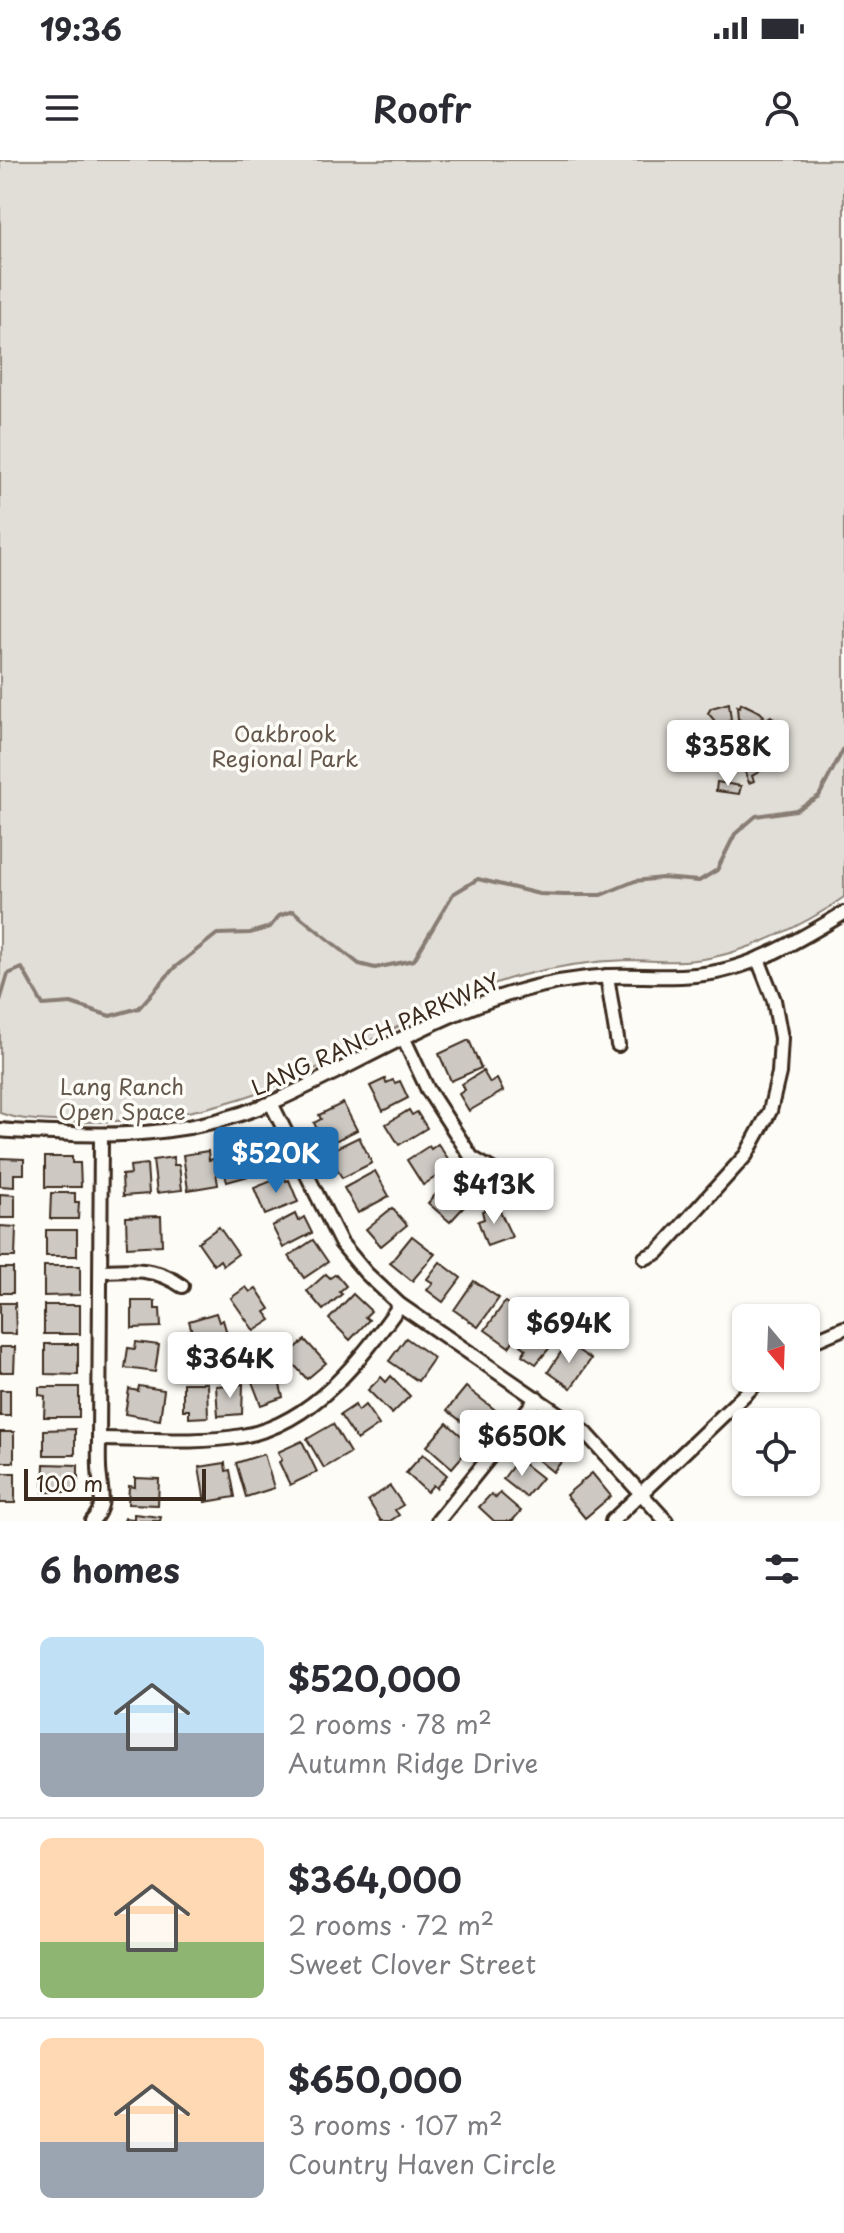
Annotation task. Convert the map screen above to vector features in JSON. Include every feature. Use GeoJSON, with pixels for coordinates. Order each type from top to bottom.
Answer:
{"type":"FeatureCollection","features":[{"type":"Feature","properties":{"kind":"street","name":"LANG RANCH PARKWAY"},"geometry":{"type":"LineString","coordinates":[[0,1130],[101,1136],[143,1135],[186,1129],[229,1118],[271,1103],[466,1010],[509,994],[557,982],[607,976],[696,975],[729,969],[758,959],[844,913]]}},
{"type":"Feature","properties":{"kind":"street"},"geometry":{"type":"LineString","coordinates":[[645,1258],[658,1252],[671,1239],[690,1214],[739,1163],[759,1135],[770,1111],[779,1073],[781,1038],[774,1000],[758,959]]}},
{"type":"Feature","properties":{"kind":"street"},"geometry":{"type":"LineString","coordinates":[[607,976],[618,1045]]}},
{"type":"Feature","properties":{"kind":"street"},"geometry":{"type":"LineString","coordinates":[[404,1039],[428,1090],[472,1158],[496,1172]]}},
{"type":"Feature","properties":{"kind":"street"},"geometry":{"type":"LineString","coordinates":[[271,1103],[341,1243],[366,1273],[400,1305],[586,1433],[666,1521]]}},
{"type":"Feature","properties":{"kind":"street"},"geometry":{"type":"LineString","coordinates":[[92,1521],[102,1502],[99,1439],[101,1136]]}},
{"type":"Feature","properties":{"kind":"street"},"geometry":{"type":"LineString","coordinates":[[101,1271],[154,1272],[167,1275],[182,1286]]}},
{"type":"Feature","properties":{"kind":"street"},"geometry":{"type":"LineString","coordinates":[[99,1439],[215,1440],[246,1436],[277,1425],[314,1403],[341,1379],[360,1360],[400,1305]]}},
{"type":"Feature","properties":{"kind":"street"},"geometry":{"type":"LineString","coordinates":[[820,1338],[844,1328]]}},
{"type":"Feature","properties":{"kind":"street"},"geometry":{"type":"LineString","coordinates":[[612,1521],[747,1392]]}},
{"type":"Feature","properties":{"kind":"street"},"geometry":{"type":"LineString","coordinates":[[438,1521],[537,1398]]}},
{"type":"Feature","properties":{"kind":"green space","name":"Oakbrook Regional Park"},"geometry":{"type":"Polygon","coordinates":[[[0,160],[844,160],[844,897],[773,937],[733,952],[695,960],[629,960],[557,967],[479,989],[309,1072],[220,1105],[143,1119],[104,1122],[41,1120],[0,1113],[0,160]]]}},
{"type":"Feature","properties":{"kind":"building"},"geometry":{"type":"Polygon","coordinates":[[[729,703],[731,720],[719,726],[708,713],[711,708],[729,703]]]}},
{"type":"Feature","properties":{"kind":"building"},"geometry":{"type":"Polygon","coordinates":[[[741,703],[760,712],[764,716],[761,718],[763,721],[771,716],[776,722],[763,729],[766,737],[773,736],[771,759],[752,776],[754,781],[749,783],[741,761],[753,754],[757,738],[761,738],[759,732],[751,737],[747,730],[752,726],[738,719],[737,706],[740,707],[741,703]]]}},
{"type":"Feature","properties":{"kind":"building"},"geometry":{"type":"Polygon","coordinates":[[[713,751],[721,758],[710,770],[702,763],[713,751]]]}},
{"type":"Feature","properties":{"kind":"building"},"geometry":{"type":"Polygon","coordinates":[[[717,782],[741,786],[739,794],[716,791],[717,782]]]}},
{"type":"Feature","properties":{"kind":"building"},"geometry":{"type":"Polygon","coordinates":[[[469,1040],[481,1068],[451,1081],[439,1054],[469,1040]]]}},
{"type":"Feature","properties":{"kind":"building"},"geometry":{"type":"Polygon","coordinates":[[[483,1071],[490,1083],[497,1079],[503,1091],[469,1111],[459,1094],[465,1090],[462,1084],[483,1071]]]}},
{"type":"Feature","properties":{"kind":"building"},"geometry":{"type":"Polygon","coordinates":[[[385,1079],[386,1083],[400,1081],[408,1098],[383,1111],[370,1086],[385,1079]]]}},
{"type":"Feature","properties":{"kind":"building"},"geometry":{"type":"Polygon","coordinates":[[[343,1103],[357,1130],[325,1146],[314,1123],[321,1119],[319,1115],[343,1103]]]}},
{"type":"Feature","properties":{"kind":"building"},"geometry":{"type":"Polygon","coordinates":[[[409,1110],[412,1115],[417,1112],[427,1128],[399,1145],[386,1124],[409,1110]]]}},
{"type":"Feature","properties":{"kind":"building"},"geometry":{"type":"Polygon","coordinates":[[[270,1133],[282,1159],[256,1168],[247,1140],[270,1133]]]}},
{"type":"Feature","properties":{"kind":"building"},"geometry":{"type":"Polygon","coordinates":[[[359,1137],[372,1163],[342,1178],[328,1152],[359,1137]]]}},
{"type":"Feature","properties":{"kind":"building"},"geometry":{"type":"Polygon","coordinates":[[[237,1143],[239,1151],[244,1149],[252,1175],[227,1182],[218,1149],[237,1143]]]}},
{"type":"Feature","properties":{"kind":"building"},"geometry":{"type":"Polygon","coordinates":[[[438,1144],[453,1166],[423,1185],[407,1160],[438,1144]]]}},
{"type":"Feature","properties":{"kind":"building"},"geometry":{"type":"Polygon","coordinates":[[[208,1151],[209,1160],[214,1159],[218,1185],[188,1190],[183,1155],[208,1151]]]}},
{"type":"Feature","properties":{"kind":"building"},"geometry":{"type":"Polygon","coordinates":[[[45,1157],[72,1157],[72,1163],[80,1163],[81,1187],[45,1187],[45,1157]]]}},
{"type":"Feature","properties":{"kind":"building"},"geometry":{"type":"Polygon","coordinates":[[[174,1157],[174,1165],[179,1165],[182,1190],[157,1193],[153,1160],[174,1157]]]}},
{"type":"Feature","properties":{"kind":"building"},"geometry":{"type":"Polygon","coordinates":[[[0,1158],[24,1159],[24,1174],[14,1174],[14,1187],[0,1186],[0,1158]]]}},
{"type":"Feature","properties":{"kind":"building"},"geometry":{"type":"Polygon","coordinates":[[[147,1164],[149,1194],[123,1196],[122,1175],[131,1174],[130,1166],[147,1164]]]}},
{"type":"Feature","properties":{"kind":"building"},"geometry":{"type":"Polygon","coordinates":[[[375,1171],[389,1196],[358,1213],[344,1188],[375,1171]]]}},
{"type":"Feature","properties":{"kind":"building"},"geometry":{"type":"Polygon","coordinates":[[[284,1176],[286,1181],[289,1180],[298,1202],[265,1215],[254,1188],[284,1176]]]}},
{"type":"Feature","properties":{"kind":"building"},"geometry":{"type":"Polygon","coordinates":[[[452,1176],[474,1196],[450,1222],[428,1203],[452,1176]]]}},
{"type":"Feature","properties":{"kind":"building"},"geometry":{"type":"Polygon","coordinates":[[[51,1193],[75,1193],[75,1202],[79,1202],[78,1219],[50,1219],[51,1193]]]}},
{"type":"Feature","properties":{"kind":"building"},"geometry":{"type":"Polygon","coordinates":[[[0,1194],[15,1195],[15,1218],[0,1218],[0,1194]]]}},
{"type":"Feature","properties":{"kind":"building"},"geometry":{"type":"Polygon","coordinates":[[[497,1205],[512,1237],[487,1246],[478,1221],[484,1219],[482,1211],[497,1205]]]}},
{"type":"Feature","properties":{"kind":"building"},"geometry":{"type":"Polygon","coordinates":[[[392,1208],[407,1225],[381,1246],[366,1229],[392,1208]]]}},
{"type":"Feature","properties":{"kind":"building"},"geometry":{"type":"Polygon","coordinates":[[[295,1214],[298,1221],[304,1217],[312,1233],[283,1248],[272,1226],[295,1214]]]}},
{"type":"Feature","properties":{"kind":"building"},"geometry":{"type":"Polygon","coordinates":[[[161,1216],[162,1245],[127,1247],[126,1217],[161,1216]]]}},
{"type":"Feature","properties":{"kind":"building"},"geometry":{"type":"Polygon","coordinates":[[[0,1226],[16,1227],[15,1257],[0,1257],[0,1226]]]}},
{"type":"Feature","properties":{"kind":"building"},"geometry":{"type":"Polygon","coordinates":[[[219,1227],[238,1254],[223,1265],[220,1260],[214,1265],[198,1242],[219,1227]]]}},
{"type":"Feature","properties":{"kind":"building"},"geometry":{"type":"Polygon","coordinates":[[[46,1230],[77,1230],[77,1256],[46,1256],[46,1230]]]}},
{"type":"Feature","properties":{"kind":"building"},"geometry":{"type":"Polygon","coordinates":[[[412,1236],[435,1254],[412,1281],[390,1263],[412,1236]]]}},
{"type":"Feature","properties":{"kind":"building"},"geometry":{"type":"Polygon","coordinates":[[[313,1240],[328,1262],[304,1278],[289,1256],[313,1240]]]}},
{"type":"Feature","properties":{"kind":"building"},"geometry":{"type":"Polygon","coordinates":[[[440,1262],[461,1278],[443,1302],[427,1290],[433,1283],[427,1279],[440,1262]]]}},
{"type":"Feature","properties":{"kind":"building"},"geometry":{"type":"Polygon","coordinates":[[[44,1266],[80,1266],[80,1295],[44,1296],[44,1266]]]}},
{"type":"Feature","properties":{"kind":"building"},"geometry":{"type":"Polygon","coordinates":[[[0,1268],[13,1268],[13,1293],[0,1293],[0,1268]]]}},
{"type":"Feature","properties":{"kind":"building"},"geometry":{"type":"Polygon","coordinates":[[[326,1274],[330,1278],[336,1274],[346,1286],[339,1292],[342,1294],[323,1310],[307,1291],[326,1274]]]}},
{"type":"Feature","properties":{"kind":"building"},"geometry":{"type":"Polygon","coordinates":[[[474,1281],[499,1298],[478,1327],[454,1310],[474,1281]]]}},
{"type":"Feature","properties":{"kind":"building"},"geometry":{"type":"Polygon","coordinates":[[[246,1287],[250,1292],[256,1288],[270,1309],[265,1312],[271,1320],[254,1331],[231,1298],[246,1287]]]}},
{"type":"Feature","properties":{"kind":"building"},"geometry":{"type":"Polygon","coordinates":[[[353,1294],[371,1311],[365,1317],[369,1320],[350,1340],[329,1319],[353,1294]]]}},
{"type":"Feature","properties":{"kind":"building"},"geometry":{"type":"Polygon","coordinates":[[[132,1301],[155,1301],[155,1309],[160,1309],[161,1327],[132,1328],[132,1301]]]}},
{"type":"Feature","properties":{"kind":"building"},"geometry":{"type":"Polygon","coordinates":[[[505,1302],[529,1318],[509,1347],[485,1330],[505,1302]]]}},
{"type":"Feature","properties":{"kind":"building"},"geometry":{"type":"Polygon","coordinates":[[[0,1303],[15,1303],[16,1334],[0,1334],[0,1303]]]}},
{"type":"Feature","properties":{"kind":"building"},"geometry":{"type":"Polygon","coordinates":[[[44,1305],[80,1305],[80,1334],[44,1334],[44,1305]]]}},
{"type":"Feature","properties":{"kind":"building"},"geometry":{"type":"Polygon","coordinates":[[[216,1313],[219,1322],[223,1320],[228,1337],[200,1346],[189,1321],[216,1313]]]}},
{"type":"Feature","properties":{"kind":"building"},"geometry":{"type":"Polygon","coordinates":[[[537,1323],[558,1338],[536,1364],[522,1355],[526,1349],[521,1345],[537,1323]]]}},
{"type":"Feature","properties":{"kind":"building"},"geometry":{"type":"Polygon","coordinates":[[[406,1338],[434,1358],[418,1381],[389,1361],[406,1338]]]}},
{"type":"Feature","properties":{"kind":"building"},"geometry":{"type":"Polygon","coordinates":[[[305,1340],[326,1363],[307,1379],[286,1356],[305,1340]]]}},
{"type":"Feature","properties":{"kind":"building"},"geometry":{"type":"Polygon","coordinates":[[[136,1342],[159,1345],[155,1372],[125,1368],[128,1348],[135,1349],[136,1342]]]}},
{"type":"Feature","properties":{"kind":"building"},"geometry":{"type":"Polygon","coordinates":[[[567,1343],[591,1359],[571,1388],[548,1372],[567,1343]]]}},
{"type":"Feature","properties":{"kind":"building"},"geometry":{"type":"Polygon","coordinates":[[[45,1344],[78,1344],[78,1375],[45,1374],[45,1344]]]}},
{"type":"Feature","properties":{"kind":"building"},"geometry":{"type":"Polygon","coordinates":[[[0,1347],[15,1347],[14,1372],[0,1372],[0,1347]]]}},
{"type":"Feature","properties":{"kind":"building"},"geometry":{"type":"Polygon","coordinates":[[[276,1369],[283,1397],[261,1405],[251,1379],[276,1369]]]}},
{"type":"Feature","properties":{"kind":"building"},"geometry":{"type":"Polygon","coordinates":[[[391,1376],[410,1396],[392,1414],[368,1390],[381,1377],[386,1382],[391,1376]]]}},
{"type":"Feature","properties":{"kind":"building"},"geometry":{"type":"Polygon","coordinates":[[[183,1383],[207,1383],[208,1417],[189,1418],[189,1410],[183,1410],[183,1383]]]}},
{"type":"Feature","properties":{"kind":"building"},"geometry":{"type":"Polygon","coordinates":[[[243,1384],[242,1414],[218,1416],[216,1386],[243,1384]]]}},
{"type":"Feature","properties":{"kind":"building"},"geometry":{"type":"Polygon","coordinates":[[[139,1386],[164,1390],[160,1420],[125,1414],[129,1389],[138,1391],[139,1386]]]}},
{"type":"Feature","properties":{"kind":"building"},"geometry":{"type":"Polygon","coordinates":[[[39,1387],[79,1387],[79,1417],[44,1417],[45,1396],[39,1395],[39,1387]]]}},
{"type":"Feature","properties":{"kind":"building"},"geometry":{"type":"Polygon","coordinates":[[[466,1387],[499,1413],[480,1436],[447,1410],[466,1387]]]}},
{"type":"Feature","properties":{"kind":"building"},"geometry":{"type":"Polygon","coordinates":[[[0,1390],[10,1390],[10,1416],[0,1416],[0,1390]]]}},
{"type":"Feature","properties":{"kind":"building"},"geometry":{"type":"Polygon","coordinates":[[[355,1405],[358,1411],[365,1405],[379,1425],[357,1440],[340,1415],[355,1405]]]}},
{"type":"Feature","properties":{"kind":"building"},"geometry":{"type":"Polygon","coordinates":[[[447,1423],[472,1445],[452,1468],[427,1446],[447,1423]]]}},
{"type":"Feature","properties":{"kind":"building"},"geometry":{"type":"Polygon","coordinates":[[[333,1424],[350,1453],[324,1468],[307,1439],[333,1424]]]}},
{"type":"Feature","properties":{"kind":"building"},"geometry":{"type":"Polygon","coordinates":[[[543,1428],[571,1450],[553,1472],[526,1450],[543,1428]]]}},
{"type":"Feature","properties":{"kind":"building"},"geometry":{"type":"Polygon","coordinates":[[[75,1429],[75,1455],[44,1455],[44,1430],[75,1429]]]}},
{"type":"Feature","properties":{"kind":"building"},"geometry":{"type":"Polygon","coordinates":[[[0,1432],[14,1432],[14,1462],[0,1462],[0,1432]]]}},
{"type":"Feature","properties":{"kind":"building"},"geometry":{"type":"Polygon","coordinates":[[[302,1441],[317,1472],[290,1485],[279,1462],[282,1460],[278,1452],[302,1441]]]}},
{"type":"Feature","properties":{"kind":"building"},"geometry":{"type":"Polygon","coordinates":[[[264,1454],[274,1488],[246,1497],[236,1463],[264,1454]]]}},
{"type":"Feature","properties":{"kind":"building"},"geometry":{"type":"Polygon","coordinates":[[[423,1454],[447,1475],[436,1488],[433,1485],[427,1492],[406,1473],[423,1454]]]}},
{"type":"Feature","properties":{"kind":"building"},"geometry":{"type":"Polygon","coordinates":[[[518,1459],[542,1478],[526,1497],[503,1479],[518,1459]]]}},
{"type":"Feature","properties":{"kind":"building"},"geometry":{"type":"Polygon","coordinates":[[[225,1463],[226,1471],[230,1470],[235,1497],[205,1502],[199,1467],[225,1463]]]}},
{"type":"Feature","properties":{"kind":"building"},"geometry":{"type":"Polygon","coordinates":[[[44,1464],[78,1465],[78,1492],[43,1492],[44,1464]]]}},
{"type":"Feature","properties":{"kind":"building"},"geometry":{"type":"Polygon","coordinates":[[[0,1473],[15,1473],[15,1503],[0,1503],[0,1473]]]}},
{"type":"Feature","properties":{"kind":"building"},"geometry":{"type":"Polygon","coordinates":[[[592,1473],[611,1496],[585,1518],[566,1495],[592,1473]]]}},
{"type":"Feature","properties":{"kind":"building"},"geometry":{"type":"Polygon","coordinates":[[[135,1478],[159,1479],[158,1505],[128,1504],[129,1486],[135,1487],[135,1478]]]}},
{"type":"Feature","properties":{"kind":"building"},"geometry":{"type":"Polygon","coordinates":[[[390,1486],[403,1505],[395,1510],[399,1515],[390,1521],[381,1521],[368,1500],[390,1486]]]}},
{"type":"Feature","properties":{"kind":"building"},"geometry":{"type":"Polygon","coordinates":[[[500,1493],[521,1511],[512,1521],[494,1521],[479,1507],[491,1494],[496,1498],[500,1493]]]}},
{"type":"Feature","properties":{"kind":"building"},"geometry":{"type":"Polygon","coordinates":[[[134,1514],[161,1517],[160,1521],[124,1521],[125,1518],[134,1519],[134,1514]]]}},
{"type":"Feature","properties":{"kind":"waterway"},"geometry":{"type":"LineString","coordinates":[[0,1001],[8,974],[22,968],[43,1005],[71,1003],[110,1016],[139,1008],[174,968],[217,934],[250,933],[270,927],[279,916],[293,911],[359,964],[375,968],[414,960],[453,894],[478,879],[539,894],[564,895],[601,895],[635,881],[662,878],[699,881],[717,870],[735,834],[756,816],[796,810],[819,796],[844,748]]}},
{"type":"Feature","properties":{"kind":"park label","name":"Lang Ranch Open Space"},"geometry":{"type":"Point","coordinates":[122,1098]}}]}
